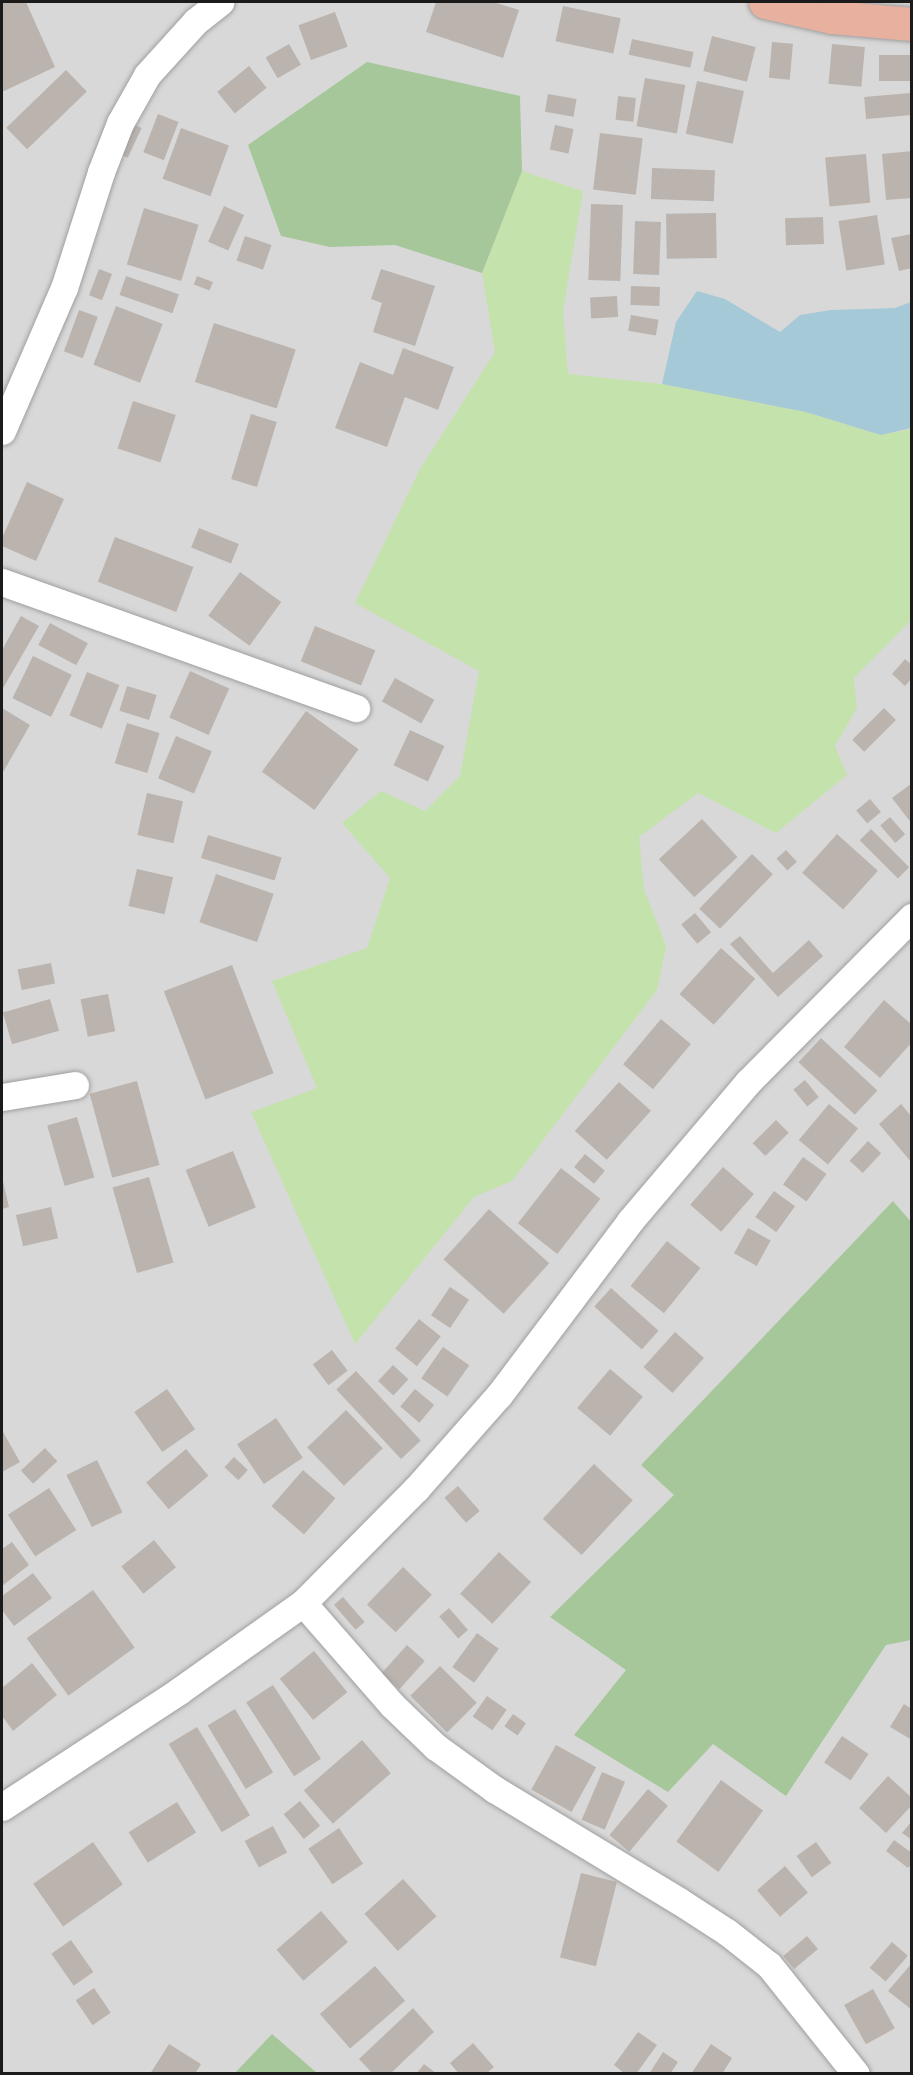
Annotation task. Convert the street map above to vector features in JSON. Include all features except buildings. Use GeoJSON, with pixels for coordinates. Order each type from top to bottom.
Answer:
{"type":"FeatureCollection","features":[{"type":"Feature","properties":{"kind":"highway"},"geometry":{"type":"LineString","coordinates":[[765,2],[832,17],[912,24]]}},
{"type":"Feature","properties":{"kind":"street"},"geometry":{"type":"LineString","coordinates":[[2,431],[64,288],[101,172],[120,123],[147,75],[196,21],[220,2]]}},
{"type":"Feature","properties":{"kind":"street"},"geometry":{"type":"LineString","coordinates":[[2,582],[356,708]]}},
{"type":"Feature","properties":{"kind":"street"},"geometry":{"type":"LineString","coordinates":[[2,1808],[179,1691],[303,1604],[416,1489],[499,1395],[630,1221],[748,1082],[912,917]]}},
{"type":"Feature","properties":{"kind":"street"},"geometry":{"type":"LineString","coordinates":[[2,1097],[75,1085]]}},
{"type":"Feature","properties":{"kind":"street"},"geometry":{"type":"LineString","coordinates":[[303,1604],[392,1705],[436,1748],[494,1789],[689,1907],[727,1932],[769,1965],[856,2073]]}},
{"type":"Feature","properties":{"kind":"shaded area"},"geometry":{"type":"Polygon","coordinates":[[[2,2],[911,2],[911,2073],[2,2073],[2,2]]]}},
{"type":"Feature","properties":{"kind":"green space"},"geometry":{"type":"Polygon","coordinates":[[[367,62],[520,96],[522,171],[482,273],[395,245],[330,247],[281,236],[248,145],[367,62]]]}},
{"type":"Feature","properties":{"kind":"green space"},"geometry":{"type":"Polygon","coordinates":[[[522,171],[583,191],[563,311],[568,374],[662,384],[806,412],[881,435],[911,429],[911,620],[854,678],[857,708],[835,746],[847,775],[776,833],[698,793],[639,837],[644,889],[666,946],[657,990],[512,1181],[474,1197],[355,1344],[251,1112],[317,1088],[272,981],[367,948],[390,878],[342,823],[381,791],[425,811],[460,776],[479,671],[355,603],[420,469],[495,352],[482,273],[522,171]]]}},
{"type":"Feature","properties":{"kind":"green space"},"geometry":{"type":"Polygon","coordinates":[[[893,1201],[912,1223],[911,1640],[886,1645],[786,1796],[713,1744],[668,1792],[574,1735],[626,1670],[550,1617],[674,1495],[641,1465],[893,1201]]]}},
{"type":"Feature","properties":{"kind":"green space"},"geometry":{"type":"Polygon","coordinates":[[[272,2034],[317,2073],[235,2073],[272,2034]]]}},
{"type":"Feature","properties":{"kind":"water"},"geometry":{"type":"Polygon","coordinates":[[[697,291],[725,299],[780,332],[800,315],[831,310],[895,308],[911,302],[911,428],[881,435],[806,412],[662,384],[676,322],[697,291]]]}}]}
